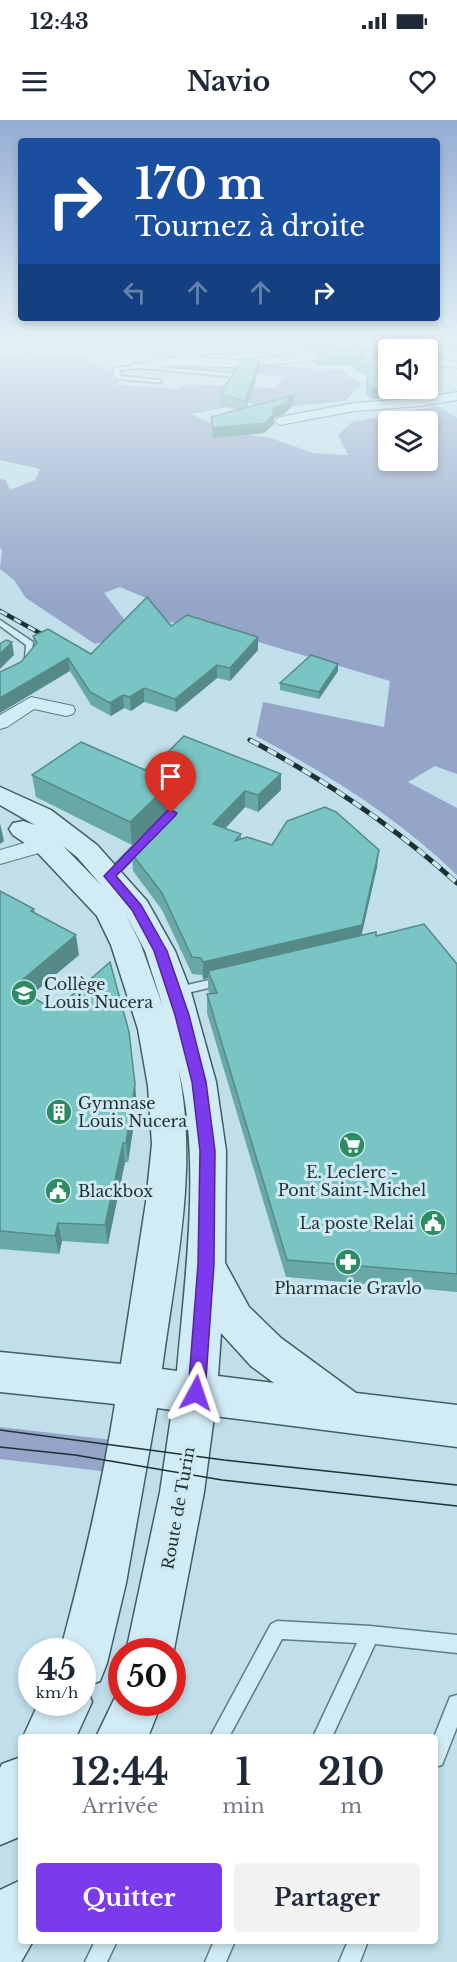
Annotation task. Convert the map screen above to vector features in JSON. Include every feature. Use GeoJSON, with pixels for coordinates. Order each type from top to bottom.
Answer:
{"type":"FeatureCollection","features":[{"type":"Feature","properties":{"kind":"main road","name":"Route de Turin"},"geometry":{"type":"LineString","coordinates":[[0,795],[50,822],[87,851],[137,908],[160,951],[159,995],[154,1029],[165,1086],[170,1144],[165,1202],[130,1446],[88,1638]]}},
{"type":"Feature","properties":{"kind":"main road","name":"Route de Turin"},"geometry":{"type":"LineString","coordinates":[[0,817],[45,844],[109,911],[126,945],[159,995],[199,1082],[208,1151],[206,1264],[196,1393],[182,1492],[154,1638]]}},
{"type":"Feature","properties":{"kind":"main road"},"geometry":{"type":"LineString","coordinates":[[206,1264],[235,1320],[266,1352],[349,1413]]}},
{"type":"Feature","properties":{"kind":"main road"},"geometry":{"type":"LineString","coordinates":[[0,1372],[139,1386],[457,1426]]}},
{"type":"Feature","properties":{"kind":"main road"},"geometry":{"type":"LineString","coordinates":[[51,1734],[60,1716]]}},
{"type":"Feature","properties":{"kind":"main road"},"geometry":{"type":"LineString","coordinates":[[123,1734],[131,1716]]}},
{"type":"Feature","properties":{"kind":"main road"},"geometry":{"type":"LineString","coordinates":[[0,1818],[18,1788]]}},
{"type":"Feature","properties":{"kind":"street"},"geometry":{"type":"LineString","coordinates":[[13,671],[28,655]]}},
{"type":"Feature","properties":{"kind":"street"},"geometry":{"type":"LineString","coordinates":[[0,723],[31,703],[66,710]]}},
{"type":"Feature","properties":{"kind":"street"},"geometry":{"type":"LineString","coordinates":[[0,857],[45,844]]}},
{"type":"Feature","properties":{"kind":"lane"},"geometry":{"type":"LineString","coordinates":[[0,622],[30,644],[28,655]]}},
{"type":"Feature","properties":{"kind":"lane"},"geometry":{"type":"LineString","coordinates":[[110,876],[164,821]]}},
{"type":"Feature","properties":{"kind":"lane"},"geometry":{"type":"LineString","coordinates":[[159,995],[233,978]]}},
{"type":"Feature","properties":{"kind":"lane"},"geometry":{"type":"LineString","coordinates":[[221,1734],[278,1630],[370,1635],[457,1644]]}},
{"type":"Feature","properties":{"kind":"lane"},"geometry":{"type":"LineString","coordinates":[[323,1734],[370,1635]]}},
{"type":"Feature","properties":{"kind":"lane"},"geometry":{"type":"LineString","coordinates":[[438,1751],[457,1704]]}},
{"type":"Feature","properties":{"kind":"lane"},"geometry":{"type":"LineString","coordinates":[[95,1962],[105,1944]]}},
{"type":"Feature","properties":{"kind":"lane"},"geometry":{"type":"LineString","coordinates":[[214,1962],[223,1944]]}},
{"type":"Feature","properties":{"kind":"lane"},"geometry":{"type":"LineString","coordinates":[[349,1962],[357,1944]]}},
{"type":"Feature","properties":{"kind":"shaded area"},"geometry":{"type":"Polygon","coordinates":[[[0,429],[223,429],[229,432],[271,438],[313,453],[348,455],[338,435],[345,429],[378,429],[378,471],[438,471],[438,429],[457,429],[457,774],[435,766],[408,782],[457,808],[457,875],[411,834],[361,798],[256,736],[263,702],[384,727],[390,681],[187,621],[166,623],[146,598],[120,587],[104,593],[124,619],[128,636],[95,644],[26,598],[14,580],[0,569],[2,550],[0,548],[0,479],[6,480],[10,490],[35,480],[40,469],[0,460],[0,429]]]}},
{"type":"Feature","properties":{"kind":"shaded area"},"geometry":{"type":"Polygon","coordinates":[[[0,1427],[113,1440],[109,1472],[0,1459],[0,1427]]]}},
{"type":"Feature","properties":{"kind":"building"},"geometry":{"type":"Polygon","coordinates":[[[147,597],[171,626],[187,615],[258,637],[230,668],[217,665],[175,699],[144,688],[130,697],[123,695],[110,703],[90,692],[68,658],[0,698],[0,672],[21,662],[37,643],[33,636],[48,629],[91,654],[147,597]]]}},
{"type":"Feature","properties":{"kind":"building"},"geometry":{"type":"Polygon","coordinates":[[[6,640],[12,642],[0,654],[0,644],[6,640]]]}},
{"type":"Feature","properties":{"kind":"building"},"geometry":{"type":"Polygon","coordinates":[[[311,655],[338,664],[319,692],[280,683],[311,655]]]}},
{"type":"Feature","properties":{"kind":"building"},"geometry":{"type":"Polygon","coordinates":[[[184,736],[281,774],[258,795],[245,791],[213,824],[241,834],[235,841],[247,837],[272,845],[287,821],[325,807],[336,812],[379,850],[362,925],[203,962],[201,958],[192,957],[162,893],[132,854],[148,836],[143,834],[193,783],[192,779],[157,763],[184,736]]]}},
{"type":"Feature","properties":{"kind":"building"},"geometry":{"type":"Polygon","coordinates":[[[81,742],[145,770],[151,763],[153,767],[176,778],[130,822],[32,775],[81,742]]]}},
{"type":"Feature","properties":{"kind":"building"},"geometry":{"type":"Polygon","coordinates":[[[0,891],[76,935],[14,987],[55,1010],[110,962],[129,1032],[135,1084],[126,1143],[123,1143],[105,1225],[58,1223],[55,1236],[0,1231],[0,891]]]}},
{"type":"Feature","properties":{"kind":"building","name":"E. Leclerc - Pont Saint-Michel"},"geometry":{"type":"Polygon","coordinates":[[[424,924],[457,964],[457,1274],[287,1260],[207,994],[217,993],[208,971],[376,932],[376,936],[424,924]]]}},
{"type":"Feature","properties":{"kind":"tram line"},"geometry":{"type":"LineString","coordinates":[[0,1430],[224,1460],[457,1485]]}},
{"type":"Feature","properties":{"kind":"tram line"},"geometry":{"type":"LineString","coordinates":[[0,1447],[75,1455],[222,1480],[457,1506]]}},
{"type":"Feature","properties":{"kind":"railway"},"geometry":{"type":"LineString","coordinates":[[0,611],[52,640]]}},
{"type":"Feature","properties":{"kind":"railway"},"geometry":{"type":"LineString","coordinates":[[250,740],[305,771],[358,805],[409,842],[457,883]]}},
{"type":"Feature","properties":{"kind":"place","name":"Collège Louis Nucera"},"geometry":{"type":"Point","coordinates":[24,993]}},
{"type":"Feature","properties":{"kind":"place","name":"Gymnase Louis Nucera"},"geometry":{"type":"Point","coordinates":[59,1112]}},
{"type":"Feature","properties":{"kind":"place","name":"E. Leclerc - Pont Saint-Michel"},"geometry":{"type":"Point","coordinates":[352,1145]}},
{"type":"Feature","properties":{"kind":"place","name":"Blackbox"},"geometry":{"type":"Point","coordinates":[58,1191]}},
{"type":"Feature","properties":{"kind":"place","name":"La poste Relai"},"geometry":{"type":"Point","coordinates":[433,1223]}},
{"type":"Feature","properties":{"kind":"place","name":"Pharmacie Gravlo"},"geometry":{"type":"Point","coordinates":[348,1262]}},
{"type":"Feature","properties":{"kind":"route"},"geometry":{"type":"LineString","coordinates":[[171,813],[110,876],[137,908],[160,951],[182,1015],[199,1082],[208,1151],[206,1264],[196,1393]]}}]}
